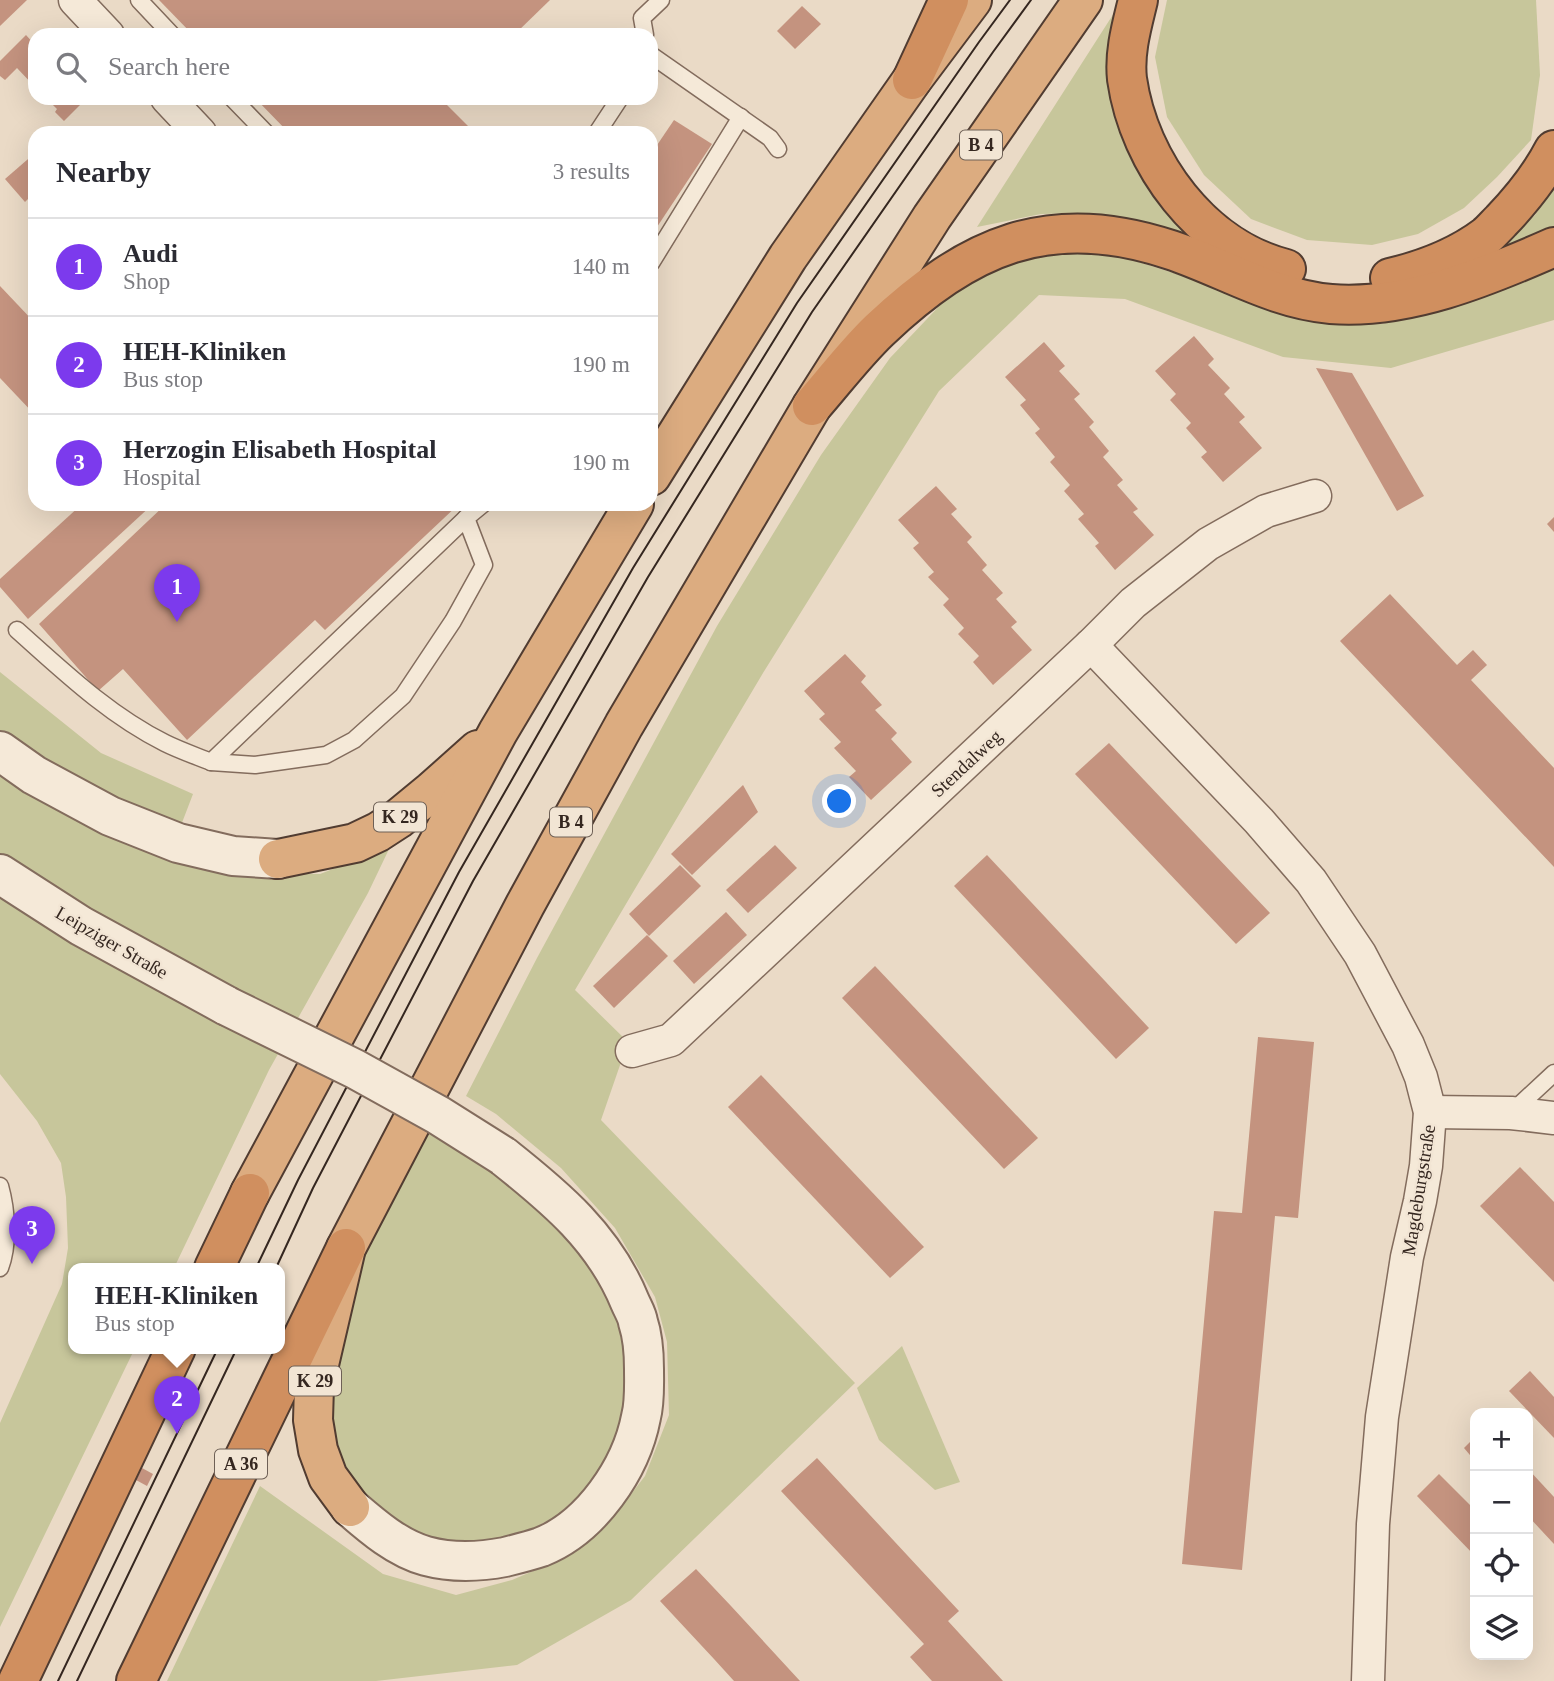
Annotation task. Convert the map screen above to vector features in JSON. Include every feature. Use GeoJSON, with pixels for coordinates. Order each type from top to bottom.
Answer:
{"type":"FeatureCollection","features":[{"type":"Feature","properties":{"kind":"highway"},"geometry":{"type":"LineString","coordinates":[[912,80],[949,0]]}},
{"type":"Feature","properties":{"kind":"highway"},"geometry":{"type":"LineString","coordinates":[[658,465],[788,257],[912,80],[972,0]]}},
{"type":"Feature","properties":{"kind":"highway","name":"B 4"},"geometry":{"type":"LineString","coordinates":[[346,1248],[525,905],[624,725],[812,406],[932,216],[1083,0]]}},
{"type":"Feature","properties":{"kind":"highway"},"geometry":{"type":"LineString","coordinates":[[1138,0],[1129,36],[1127,77],[1147,148],[1167,181],[1189,209],[1216,234],[1247,254],[1278,267],[1315,276],[1354,281],[1387,279],[1420,271],[1486,236],[1533,184],[1554,150]]}},
{"type":"Feature","properties":{"kind":"highway"},"geometry":{"type":"LineString","coordinates":[[812,406],[878,331],[933,285],[962,265],[996,248],[1028,239],[1063,233],[1095,233],[1130,238],[1172,250],[1284,295],[1331,304],[1374,304],[1416,297],[1554,247]]}},
{"type":"Feature","properties":{"kind":"highway"},"geometry":{"type":"LineString","coordinates":[[216,1263],[250,1193],[498,732],[630,511]]}},
{"type":"Feature","properties":{"kind":"highway","name":"K 29"},"geometry":{"type":"LineString","coordinates":[[278,859],[355,843],[378,832],[432,791],[498,732]]}},
{"type":"Feature","properties":{"kind":"highway","name":"K 29"},"geometry":{"type":"LineString","coordinates":[[346,1248],[314,1386],[313,1420],[318,1450],[328,1477],[350,1507]]}},
{"type":"Feature","properties":{"kind":"highway","name":"A 36"},"geometry":{"type":"LineString","coordinates":[[136,1681],[346,1248]]}},
{"type":"Feature","properties":{"kind":"highway"},"geometry":{"type":"LineString","coordinates":[[18,1681],[173,1354]]}},
{"type":"Feature","properties":{"kind":"street"},"geometry":{"type":"LineString","coordinates":[[75,0],[101,28]]}},
{"type":"Feature","properties":{"kind":"street"},"geometry":{"type":"LineString","coordinates":[[174,105],[193,126]]}},
{"type":"Feature","properties":{"kind":"street","name":"Stendalweg"},"geometry":{"type":"LineString","coordinates":[[632,1051],[671,1040],[1133,603],[1208,544],[1265,511],[1315,496]]}},
{"type":"Feature","properties":{"kind":"street","name":"Magdeburgstraße"},"geometry":{"type":"LineString","coordinates":[[1091,645],[1259,821],[1311,881],[1360,954],[1408,1045],[1421,1077],[1430,1112],[1424,1178],[1407,1258],[1382,1417],[1373,1524],[1368,1681]]}},
{"type":"Feature","properties":{"kind":"street","name":"K 29"},"geometry":{"type":"LineString","coordinates":[[0,751],[34,775],[110,816],[178,843],[233,856],[278,859]]}},
{"type":"Feature","properties":{"kind":"street","name":"Leipziger Straße"},"geometry":{"type":"LineString","coordinates":[[0,874],[81,926],[227,1006],[355,1069],[438,1115],[503,1156],[573,1215],[602,1250],[623,1284],[638,1321],[644,1353],[642,1416],[633,1446],[618,1476],[598,1504],[566,1532],[542,1546],[514,1555],[481,1561],[450,1560],[424,1556],[399,1544],[350,1507]]}},
{"type":"Feature","properties":{"kind":"street"},"geometry":{"type":"LineString","coordinates":[[1430,1112],[1511,1113],[1554,1118]]}},
{"type":"Feature","properties":{"kind":"lane"},"geometry":{"type":"LineString","coordinates":[[139,0],[165,28]]}},
{"type":"Feature","properties":{"kind":"lane"},"geometry":{"type":"LineString","coordinates":[[644,28],[642,19],[661,0]]}},
{"type":"Feature","properties":{"kind":"lane"},"geometry":{"type":"LineString","coordinates":[[658,59],[770,138],[778,149]]}},
{"type":"Feature","properties":{"kind":"lane"},"geometry":{"type":"LineString","coordinates":[[239,105],[259,126]]}},
{"type":"Feature","properties":{"kind":"lane"},"geometry":{"type":"LineString","coordinates":[[602,126],[615,105]]}},
{"type":"Feature","properties":{"kind":"lane"},"geometry":{"type":"LineString","coordinates":[[658,252],[741,117]]}},
{"type":"Feature","properties":{"kind":"lane"},"geometry":{"type":"LineString","coordinates":[[211,762],[474,511]]}},
{"type":"Feature","properties":{"kind":"lane"},"geometry":{"type":"LineString","coordinates":[[17,630],[89,694],[166,744],[211,762],[255,765],[326,755],[354,740],[403,696],[446,632],[484,565],[466,518]]}},
{"type":"Feature","properties":{"kind":"lane"},"geometry":{"type":"LineString","coordinates":[[1511,1113],[1554,1073]]}},
{"type":"Feature","properties":{"kind":"lane"},"geometry":{"type":"LineString","coordinates":[[0,1186],[6,1221],[4,1256],[0,1268]]}},
{"type":"Feature","properties":{"kind":"green space"},"geometry":{"type":"Polygon","coordinates":[[[1167,0],[1536,0],[1540,75],[1531,140],[1464,208],[1418,234],[1372,245],[1307,240],[1251,219],[1204,175],[1167,117],[1155,57],[1167,0]]]}},
{"type":"Feature","properties":{"kind":"green space"},"geometry":{"type":"Polygon","coordinates":[[[1114,13],[1113,61],[1214,253],[1127,222],[1091,213],[1041,214],[977,227],[1114,13]]]}},
{"type":"Feature","properties":{"kind":"green space"},"geometry":{"type":"Polygon","coordinates":[[[1554,187],[1554,230],[1489,257],[1535,215],[1554,187]]]}},
{"type":"Feature","properties":{"kind":"green space"},"geometry":{"type":"Polygon","coordinates":[[[1052,252],[1117,255],[1295,316],[1382,324],[1491,292],[1554,266],[1554,320],[1391,368],[1283,357],[1125,299],[1039,295],[939,391],[763,673],[575,990],[628,1042],[601,1120],[855,1383],[631,1600],[517,1665],[376,1681],[167,1681],[260,1486],[383,1574],[456,1595],[512,1580],[568,1556],[608,1524],[645,1476],[669,1415],[667,1342],[655,1297],[615,1228],[561,1168],[496,1114],[466,1096],[537,958],[717,626],[821,455],[890,358],[944,301],[1001,265],[1052,252]]]}},
{"type":"Feature","properties":{"kind":"green space"},"geometry":{"type":"Polygon","coordinates":[[[0,672],[101,753],[193,794],[170,854],[239,874],[320,874],[390,847],[368,893],[269,1070],[176,1263],[68,1263],[68,1354],[132,1354],[0,1627],[0,1423],[62,1284],[68,1248],[66,1197],[61,1163],[37,1121],[0,1074],[0,672]]]}},
{"type":"Feature","properties":{"kind":"green space"},"geometry":{"type":"Polygon","coordinates":[[[428,1133],[491,1171],[559,1229],[587,1261],[606,1293],[620,1326],[624,1355],[622,1413],[615,1439],[602,1466],[584,1491],[556,1516],[534,1528],[480,1543],[430,1537],[388,1514],[363,1493],[344,1468],[335,1445],[331,1419],[332,1389],[364,1252],[428,1133]]]}},
{"type":"Feature","properties":{"kind":"green space"},"geometry":{"type":"Polygon","coordinates":[[[902,1346],[960,1482],[935,1490],[879,1440],[857,1388],[902,1346]]]}},
{"type":"Feature","properties":{"kind":"building"},"geometry":{"type":"Polygon","coordinates":[[[0,0],[27,0],[0,26],[0,0]]]}},
{"type":"Feature","properties":{"kind":"building"},"geometry":{"type":"Polygon","coordinates":[[[159,0],[550,0],[521,28],[186,28],[159,0]]]}},
{"type":"Feature","properties":{"kind":"building"},"geometry":{"type":"Polygon","coordinates":[[[802,6],[821,24],[795,49],[777,31],[802,6]]]}},
{"type":"Feature","properties":{"kind":"building"},"geometry":{"type":"Polygon","coordinates":[[[26,35],[28,80],[17,68],[5,80],[0,76],[0,61],[26,35]]]}},
{"type":"Feature","properties":{"kind":"building"},"geometry":{"type":"Polygon","coordinates":[[[53,105],[80,105],[64,121],[55,112],[57,109],[53,105]]]}},
{"type":"Feature","properties":{"kind":"building"},"geometry":{"type":"Polygon","coordinates":[[[262,105],[447,105],[468,126],[282,126],[262,105]]]}},
{"type":"Feature","properties":{"kind":"building"},"geometry":{"type":"Polygon","coordinates":[[[674,120],[712,144],[658,225],[658,144],[674,120]]]}},
{"type":"Feature","properties":{"kind":"building"},"geometry":{"type":"Polygon","coordinates":[[[28,159],[28,199],[25,202],[5,179],[28,159]]]}},
{"type":"Feature","properties":{"kind":"building"},"geometry":{"type":"Polygon","coordinates":[[[0,286],[28,316],[28,408],[0,378],[0,286]]]}},
{"type":"Feature","properties":{"kind":"building"},"geometry":{"type":"Polygon","coordinates":[[[1194,336],[1214,359],[1208,365],[1230,388],[1224,394],[1245,417],[1239,422],[1262,448],[1223,482],[1201,457],[1207,452],[1186,428],[1191,423],[1170,400],[1176,394],[1155,371],[1194,336]]]}},
{"type":"Feature","properties":{"kind":"building"},"geometry":{"type":"Polygon","coordinates":[[[1044,342],[1065,366],[1059,371],[1080,394],[1074,399],[1094,422],[1089,427],[1109,451],[1103,457],[1123,480],[1117,485],[1138,509],[1133,512],[1154,535],[1115,570],[1095,546],[1099,543],[1078,519],[1084,514],[1064,491],[1070,485],[1050,462],[1055,457],[1035,433],[1040,429],[1020,405],[1026,400],[1005,377],[1044,342]]]}},
{"type":"Feature","properties":{"kind":"building"},"geometry":{"type":"Polygon","coordinates":[[[1316,368],[1352,373],[1424,496],[1397,511],[1316,368]]]}},
{"type":"Feature","properties":{"kind":"building"},"geometry":{"type":"Polygon","coordinates":[[[936,486],[957,509],[951,514],[972,537],[967,542],[987,565],[982,570],[1003,593],[996,599],[1017,622],[1011,627],[1032,650],[993,685],[973,662],[979,656],[958,634],[964,628],[943,605],[949,599],[928,577],[934,572],[913,548],[919,543],[898,520],[936,486]]]}},
{"type":"Feature","properties":{"kind":"building"},"geometry":{"type":"Polygon","coordinates":[[[74,511],[145,511],[28,619],[0,587],[0,579],[74,511]]]}},
{"type":"Feature","properties":{"kind":"building"},"geometry":{"type":"Polygon","coordinates":[[[159,511],[452,511],[325,630],[315,620],[187,740],[123,669],[98,691],[39,624],[159,511]]]}},
{"type":"Feature","properties":{"kind":"building"},"geometry":{"type":"Polygon","coordinates":[[[1554,517],[1554,532],[1547,524],[1554,517]]]}},
{"type":"Feature","properties":{"kind":"building"},"geometry":{"type":"Polygon","coordinates":[[[1390,594],[1457,665],[1473,650],[1487,665],[1471,680],[1554,768],[1554,867],[1340,641],[1390,594]]]}},
{"type":"Feature","properties":{"kind":"building"},"geometry":{"type":"Polygon","coordinates":[[[845,654],[866,676],[861,682],[882,705],[875,710],[897,733],[891,739],[912,762],[871,800],[849,777],[856,771],[834,748],[841,742],[819,719],[825,714],[804,691],[845,654]]]}},
{"type":"Feature","properties":{"kind":"building"},"geometry":{"type":"Polygon","coordinates":[[[1109,743],[1270,913],[1236,944],[1075,774],[1109,743]]]}},
{"type":"Feature","properties":{"kind":"building"},"geometry":{"type":"Polygon","coordinates":[[[743,785],[758,812],[692,875],[671,854],[743,785]]]}},
{"type":"Feature","properties":{"kind":"building"},"geometry":{"type":"Polygon","coordinates":[[[775,845],[797,868],[748,913],[726,890],[775,845]]]}},
{"type":"Feature","properties":{"kind":"building"},"geometry":{"type":"Polygon","coordinates":[[[987,855],[1149,1028],[1116,1059],[954,886],[987,855]]]}},
{"type":"Feature","properties":{"kind":"building"},"geometry":{"type":"Polygon","coordinates":[[[680,865],[701,886],[649,936],[629,914],[680,865]]]}},
{"type":"Feature","properties":{"kind":"building"},"geometry":{"type":"Polygon","coordinates":[[[726,912],[747,935],[694,984],[673,961],[726,912]]]}},
{"type":"Feature","properties":{"kind":"building"},"geometry":{"type":"Polygon","coordinates":[[[647,935],[668,956],[614,1008],[593,986],[647,935]]]}},
{"type":"Feature","properties":{"kind":"building"},"geometry":{"type":"Polygon","coordinates":[[[875,966],[1038,1138],[1004,1169],[842,998],[875,966]]]}},
{"type":"Feature","properties":{"kind":"building"},"geometry":{"type":"Polygon","coordinates":[[[1258,1037],[1314,1042],[1298,1218],[1275,1216],[1242,1570],[1182,1564],[1214,1211],[1242,1213],[1258,1037]]]}},
{"type":"Feature","properties":{"kind":"building"},"geometry":{"type":"Polygon","coordinates":[[[761,1075],[924,1247],[890,1278],[728,1107],[761,1075]]]}},
{"type":"Feature","properties":{"kind":"building"},"geometry":{"type":"Polygon","coordinates":[[[1520,1167],[1554,1202],[1554,1282],[1480,1206],[1520,1167]]]}},
{"type":"Feature","properties":{"kind":"building"},"geometry":{"type":"Polygon","coordinates":[[[1530,1371],[1554,1397],[1554,1438],[1533,1416],[1533,1408],[1525,1408],[1509,1391],[1530,1371]]]}},
{"type":"Feature","properties":{"kind":"building"},"geometry":{"type":"Polygon","coordinates":[[[1470,1442],[1470,1455],[1464,1448],[1470,1442]]]}},
{"type":"Feature","properties":{"kind":"building"},"geometry":{"type":"Polygon","coordinates":[[[817,1458],[959,1611],[948,1621],[1003,1681],[932,1681],[910,1657],[924,1644],[781,1491],[817,1458]]]}},
{"type":"Feature","properties":{"kind":"building"},"geometry":{"type":"Polygon","coordinates":[[[142,1468],[153,1474],[147,1486],[136,1480],[142,1468]]]}},
{"type":"Feature","properties":{"kind":"building"},"geometry":{"type":"Polygon","coordinates":[[[1439,1474],[1470,1505],[1470,1551],[1417,1496],[1439,1474]]]}},
{"type":"Feature","properties":{"kind":"building"},"geometry":{"type":"Polygon","coordinates":[[[1533,1474],[1554,1497],[1554,1544],[1533,1521],[1533,1474]]]}},
{"type":"Feature","properties":{"kind":"building"},"geometry":{"type":"Polygon","coordinates":[[[696,1569],[800,1681],[734,1681],[660,1601],[696,1569]]]}},
{"type":"Feature","properties":{"kind":"tram line"},"geometry":{"type":"LineString","coordinates":[[258,1263],[298,1180],[459,872],[633,568],[797,303],[1010,0]]}},
{"type":"Feature","properties":{"kind":"tram line"},"geometry":{"type":"LineString","coordinates":[[278,1263],[313,1188],[473,881],[648,577],[812,312],[1031,0]]}},
{"type":"Feature","properties":{"kind":"tram line"},"geometry":{"type":"LineString","coordinates":[[58,1681],[215,1354]]}},
{"type":"Feature","properties":{"kind":"tram line"},"geometry":{"type":"LineString","coordinates":[[77,1681],[234,1354]]}},
{"type":"Feature","properties":{"kind":"place","name":"Audi"},"geometry":{"type":"Point","coordinates":[177,622]}},
{"type":"Feature","properties":{"kind":"place","name":"Herzogin Elisabeth Hospital"},"geometry":{"type":"Point","coordinates":[32,1264]}},
{"type":"Feature","properties":{"kind":"place","name":"HEH-Kliniken"},"geometry":{"type":"Point","coordinates":[177,1434]}}]}
